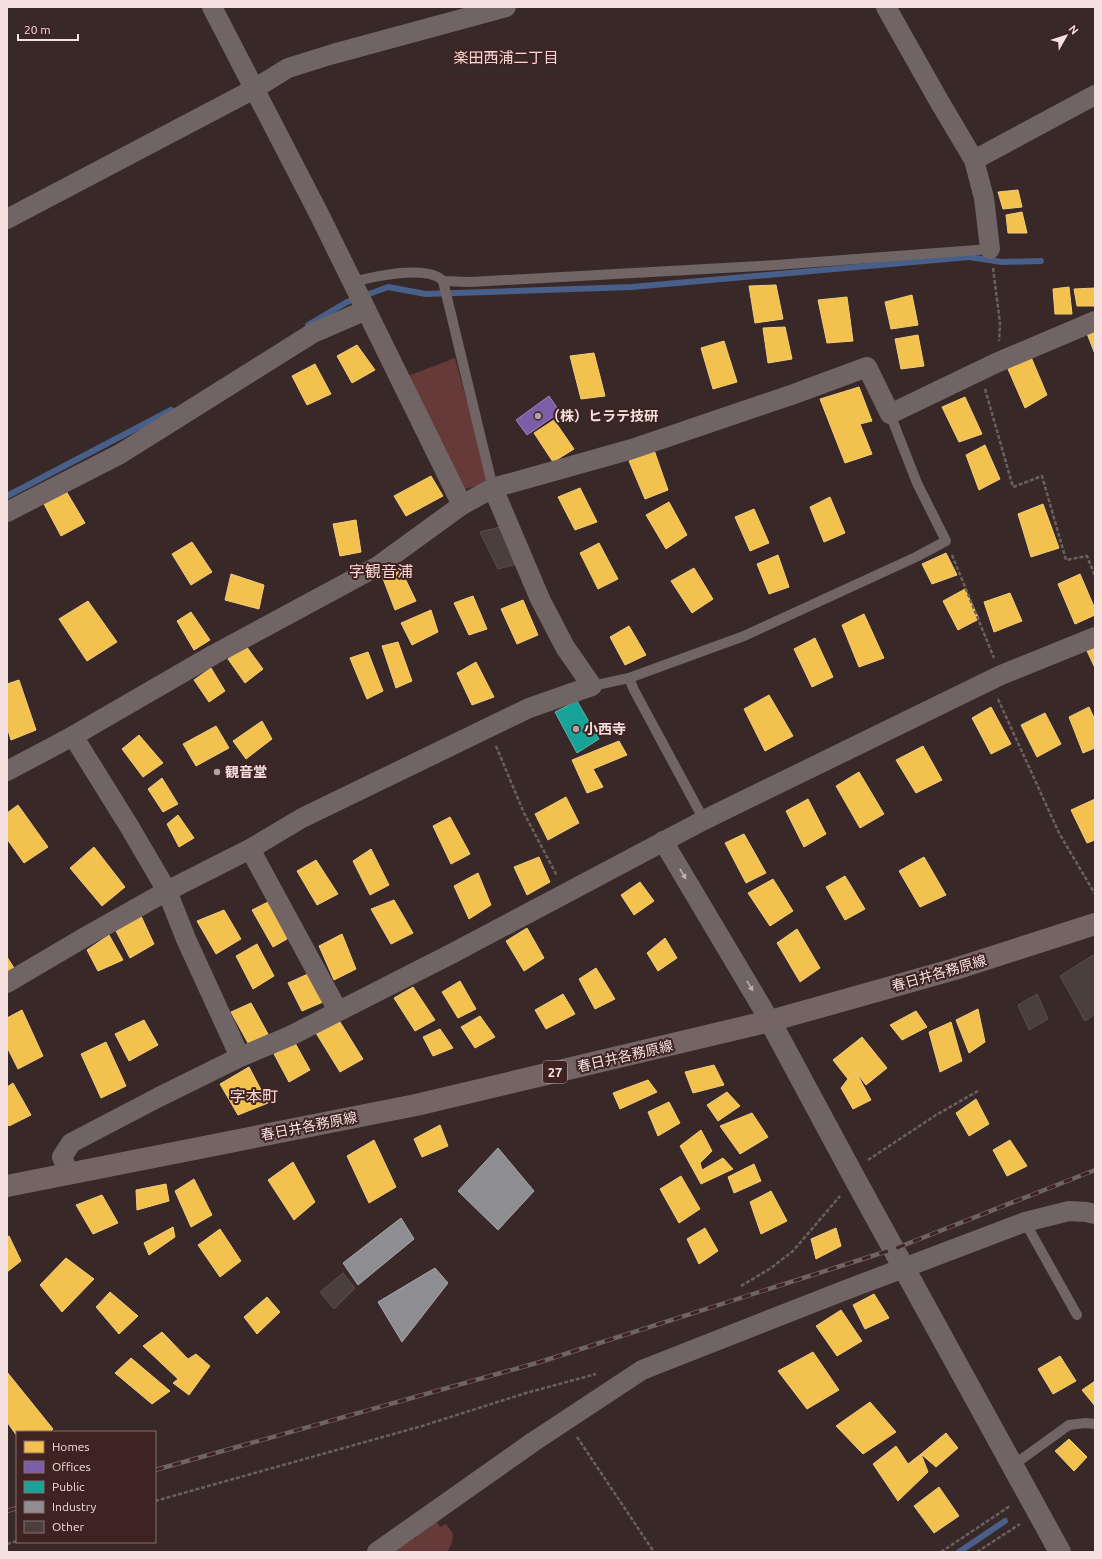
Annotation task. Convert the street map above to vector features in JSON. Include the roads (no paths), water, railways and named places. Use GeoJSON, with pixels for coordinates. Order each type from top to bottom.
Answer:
{"type":"FeatureCollection","features":[{"type":"Feature","properties":{"kind":"main road","name":"春日井各務原線"},"geometry":{"type":"LineString","coordinates":[[7,1186],[416,1105],[770,1021],[955,969],[1095,924]]}},
{"type":"Feature","properties":{"kind":"street"},"geometry":{"type":"LineString","coordinates":[[212,7],[319,214],[462,505]]}},
{"type":"Feature","properties":{"kind":"street"},"geometry":{"type":"LineString","coordinates":[[7,220],[254,89],[288,68],[333,54],[506,7]]}},
{"type":"Feature","properties":{"kind":"street"},"geometry":{"type":"LineString","coordinates":[[886,7],[939,102],[974,160],[984,198],[990,249]]}},
{"type":"Feature","properties":{"kind":"street"},"geometry":{"type":"LineString","coordinates":[[974,160],[1095,95]]}},
{"type":"Feature","properties":{"kind":"street"},"geometry":{"type":"LineString","coordinates":[[7,512],[120,454],[314,333],[366,310]]}},
{"type":"Feature","properties":{"kind":"street"},"geometry":{"type":"LineString","coordinates":[[7,771],[73,736],[213,655],[378,566],[462,505],[493,488],[632,449],[794,394],[867,367],[890,414],[988,367],[1095,321]]}},
{"type":"Feature","properties":{"kind":"street"},"geometry":{"type":"LineString","coordinates":[[7,983],[84,937],[167,891],[250,849],[302,818],[529,708],[592,686],[566,647],[540,599],[493,488]]}},
{"type":"Feature","properties":{"kind":"street"},"geometry":{"type":"LineString","coordinates":[[69,1174],[62,1157],[71,1143],[191,1080],[290,1036],[704,820],[995,678],[1095,637]]}},
{"type":"Feature","properties":{"kind":"street"},"geometry":{"type":"LineString","coordinates":[[73,736],[129,826],[167,891],[186,939],[240,1057]]}},
{"type":"Feature","properties":{"kind":"street"},"geometry":{"type":"LineString","coordinates":[[663,841],[770,1021],[1060,1552]]}},
{"type":"Feature","properties":{"kind":"street"},"geometry":{"type":"LineString","coordinates":[[250,849],[338,1011]]}},
{"type":"Feature","properties":{"kind":"street"},"geometry":{"type":"LineString","coordinates":[[377,1552],[566,1420],[642,1370],[1025,1222],[1069,1211],[1095,1214]]}},
{"type":"Feature","properties":{"kind":"lane"},"geometry":{"type":"LineString","coordinates":[[443,281],[470,282],[768,266],[990,249]]}},
{"type":"Feature","properties":{"kind":"lane"},"geometry":{"type":"LineString","coordinates":[[352,282],[387,274],[420,273],[440,277],[443,281],[493,488]]}},
{"type":"Feature","properties":{"kind":"lane"},"geometry":{"type":"LineString","coordinates":[[592,686],[629,678],[744,636],[916,557],[946,541],[917,483],[890,414]]}},
{"type":"Feature","properties":{"kind":"lane"},"geometry":{"type":"LineString","coordinates":[[629,678],[704,820]]}},
{"type":"Feature","properties":{"kind":"lane"},"geometry":{"type":"LineString","coordinates":[[1025,1222],[1077,1315]]}},
{"type":"Feature","properties":{"kind":"lane"},"geometry":{"type":"LineString","coordinates":[[1012,1466],[1069,1425],[1085,1423],[1095,1424]]}},
{"type":"Feature","properties":{"kind":"waterway"},"geometry":{"type":"LineString","coordinates":[[308,325],[347,302],[388,287],[426,294],[632,287],[969,257],[1002,262],[1041,261]]}},
{"type":"Feature","properties":{"kind":"waterway"},"geometry":{"type":"LineString","coordinates":[[7,496],[171,410]]}},
{"type":"Feature","properties":{"kind":"waterway"},"geometry":{"type":"LineString","coordinates":[[959,1552],[1005,1521]]}},
{"type":"Feature","properties":{"kind":"railway"},"geometry":{"type":"LineString","coordinates":[[156,1470],[540,1362],[894,1249],[1095,1170]]}},
{"type":"Feature","properties":{"kind":"railway"},"geometry":{"type":"LineString","coordinates":[[7,1511],[16,1508]]}},
{"type":"Feature","properties":{"kind":"place","name":"（株）ヒラテ技研"},"geometry":{"type":"Point","coordinates":[538,416]}},
{"type":"Feature","properties":{"kind":"place","name":"小西寺"},"geometry":{"type":"Point","coordinates":[576,729]}},
{"type":"Feature","properties":{"kind":"place","name":"観音堂"},"geometry":{"type":"Point","coordinates":[217,772]}},
{"type":"Feature","properties":{"kind":"district","name":"楽田西浦二丁目"},"geometry":{"type":"Point","coordinates":[506,58]}},
{"type":"Feature","properties":{"kind":"district","name":"字観音浦"},"geometry":{"type":"Point","coordinates":[381,571]}},
{"type":"Feature","properties":{"kind":"district","name":"字本町"},"geometry":{"type":"Point","coordinates":[254,1096]}}]}
